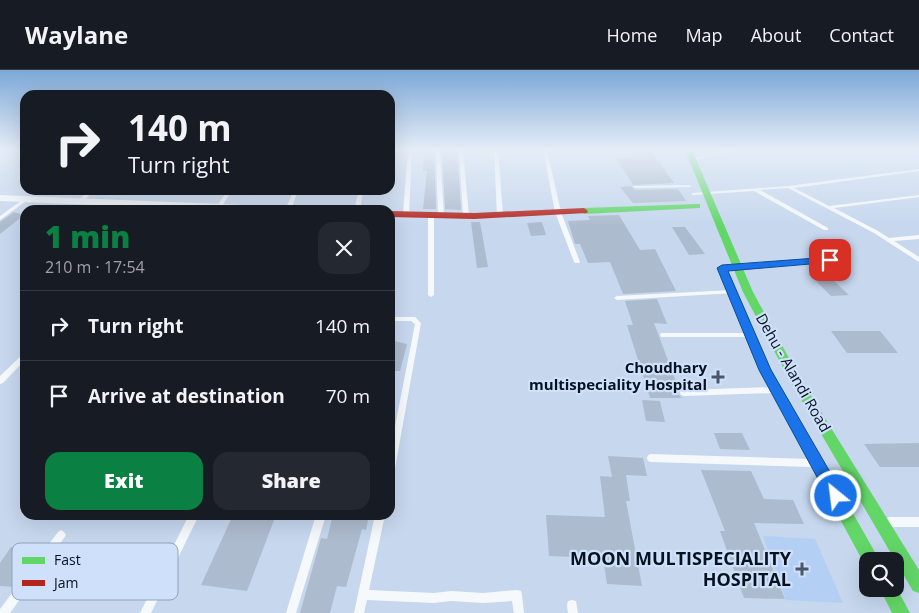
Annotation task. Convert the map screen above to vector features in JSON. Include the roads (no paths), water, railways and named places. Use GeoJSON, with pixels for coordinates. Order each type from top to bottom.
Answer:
{"type":"FeatureCollection","features":[{"type":"Feature","properties":{"kind":"main road","name":"Dehu - Alandi Road"},"geometry":{"type":"LineString","coordinates":[[699,175],[737,268],[792,376],[868,552]]}},
{"type":"Feature","properties":{"kind":"main road"},"geometry":{"type":"LineString","coordinates":[[395,214],[466,216],[558,212],[698,210],[689,185]]}},
{"type":"Feature","properties":{"kind":"main road","name":"Dehu - Alandi Road"},"geometry":{"type":"LineString","coordinates":[[720,264],[765,370],[776,390],[831,464],[880,522],[919,585]]}},
{"type":"Feature","properties":{"kind":"main road"},"geometry":{"type":"LineString","coordinates":[[892,597],[901,613]]}},
{"type":"Feature","properties":{"kind":"street"},"geometry":{"type":"LineString","coordinates":[[0,198],[127,205]]}},
{"type":"Feature","properties":{"kind":"lane"},"geometry":{"type":"LineString","coordinates":[[406,214],[408,175]]}},
{"type":"Feature","properties":{"kind":"lane"},"geometry":{"type":"LineString","coordinates":[[431,295],[437,175]]}},
{"type":"Feature","properties":{"kind":"lane"},"geometry":{"type":"LineString","coordinates":[[463,175],[466,216]]}},
{"type":"Feature","properties":{"kind":"lane"},"geometry":{"type":"LineString","coordinates":[[498,175],[500,214]]}},
{"type":"Feature","properties":{"kind":"lane"},"geometry":{"type":"LineString","coordinates":[[550,175],[558,212],[577,262]]}},
{"type":"Feature","properties":{"kind":"lane"},"geometry":{"type":"LineString","coordinates":[[636,187],[689,185],[706,193],[788,187],[878,175]]}},
{"type":"Feature","properties":{"kind":"lane"},"geometry":{"type":"LineString","coordinates":[[788,187],[830,207],[919,260]]}},
{"type":"Feature","properties":{"kind":"lane"},"geometry":{"type":"LineString","coordinates":[[754,190],[826,228]]}},
{"type":"Feature","properties":{"kind":"lane"},"geometry":{"type":"LineString","coordinates":[[80,202],[87,195]]}},
{"type":"Feature","properties":{"kind":"lane"},"geometry":{"type":"LineString","coordinates":[[830,207],[919,196]]}},
{"type":"Feature","properties":{"kind":"lane"},"geometry":{"type":"LineString","coordinates":[[0,218],[27,200]]}},
{"type":"Feature","properties":{"kind":"lane"},"geometry":{"type":"LineString","coordinates":[[698,210],[710,205]]}},
{"type":"Feature","properties":{"kind":"lane"},"geometry":{"type":"LineString","coordinates":[[888,240],[919,237]]}},
{"type":"Feature","properties":{"kind":"lane"},"geometry":{"type":"LineString","coordinates":[[720,264],[737,268],[830,260]]}},
{"type":"Feature","properties":{"kind":"lane"},"geometry":{"type":"LineString","coordinates":[[617,298],[732,292]]}},
{"type":"Feature","properties":{"kind":"lane"},"geometry":{"type":"LineString","coordinates":[[395,320],[413,319],[418,323],[395,447]]}},
{"type":"Feature","properties":{"kind":"lane"},"geometry":{"type":"LineString","coordinates":[[663,335],[750,334]]}},
{"type":"Feature","properties":{"kind":"lane"},"geometry":{"type":"LineString","coordinates":[[0,381],[20,361]]}},
{"type":"Feature","properties":{"kind":"lane"},"geometry":{"type":"LineString","coordinates":[[684,393],[776,390]]}},
{"type":"Feature","properties":{"kind":"lane"},"geometry":{"type":"LineString","coordinates":[[651,458],[831,464]]}},
{"type":"Feature","properties":{"kind":"lane"},"geometry":{"type":"LineString","coordinates":[[178,547],[192,520]]}},
{"type":"Feature","properties":{"kind":"lane"},"geometry":{"type":"LineString","coordinates":[[291,613],[319,520]]}},
{"type":"Feature","properties":{"kind":"lane"},"geometry":{"type":"LineString","coordinates":[[359,613],[379,520]]}},
{"type":"Feature","properties":{"kind":"lane"},"geometry":{"type":"LineString","coordinates":[[880,522],[919,522]]}},
{"type":"Feature","properties":{"kind":"lane"},"geometry":{"type":"LineString","coordinates":[[55,543],[61,535]]}},
{"type":"Feature","properties":{"kind":"lane"},"geometry":{"type":"LineString","coordinates":[[362,595],[434,598],[451,596],[483,598],[516,595],[519,613]]}},
{"type":"Feature","properties":{"kind":"lane"},"geometry":{"type":"LineString","coordinates":[[4,613],[14,600]]}},
{"type":"Feature","properties":{"kind":"lane"},"geometry":{"type":"LineString","coordinates":[[145,613],[152,600]]}},
{"type":"Feature","properties":{"kind":"place","name":"Choudhary multispeciality Hospital"},"geometry":{"type":"Point","coordinates":[718,377]}},
{"type":"Feature","properties":{"kind":"place","name":"MOON MULTISPECIALITY HOSPITAL"},"geometry":{"type":"Point","coordinates":[802,569]}}]}
